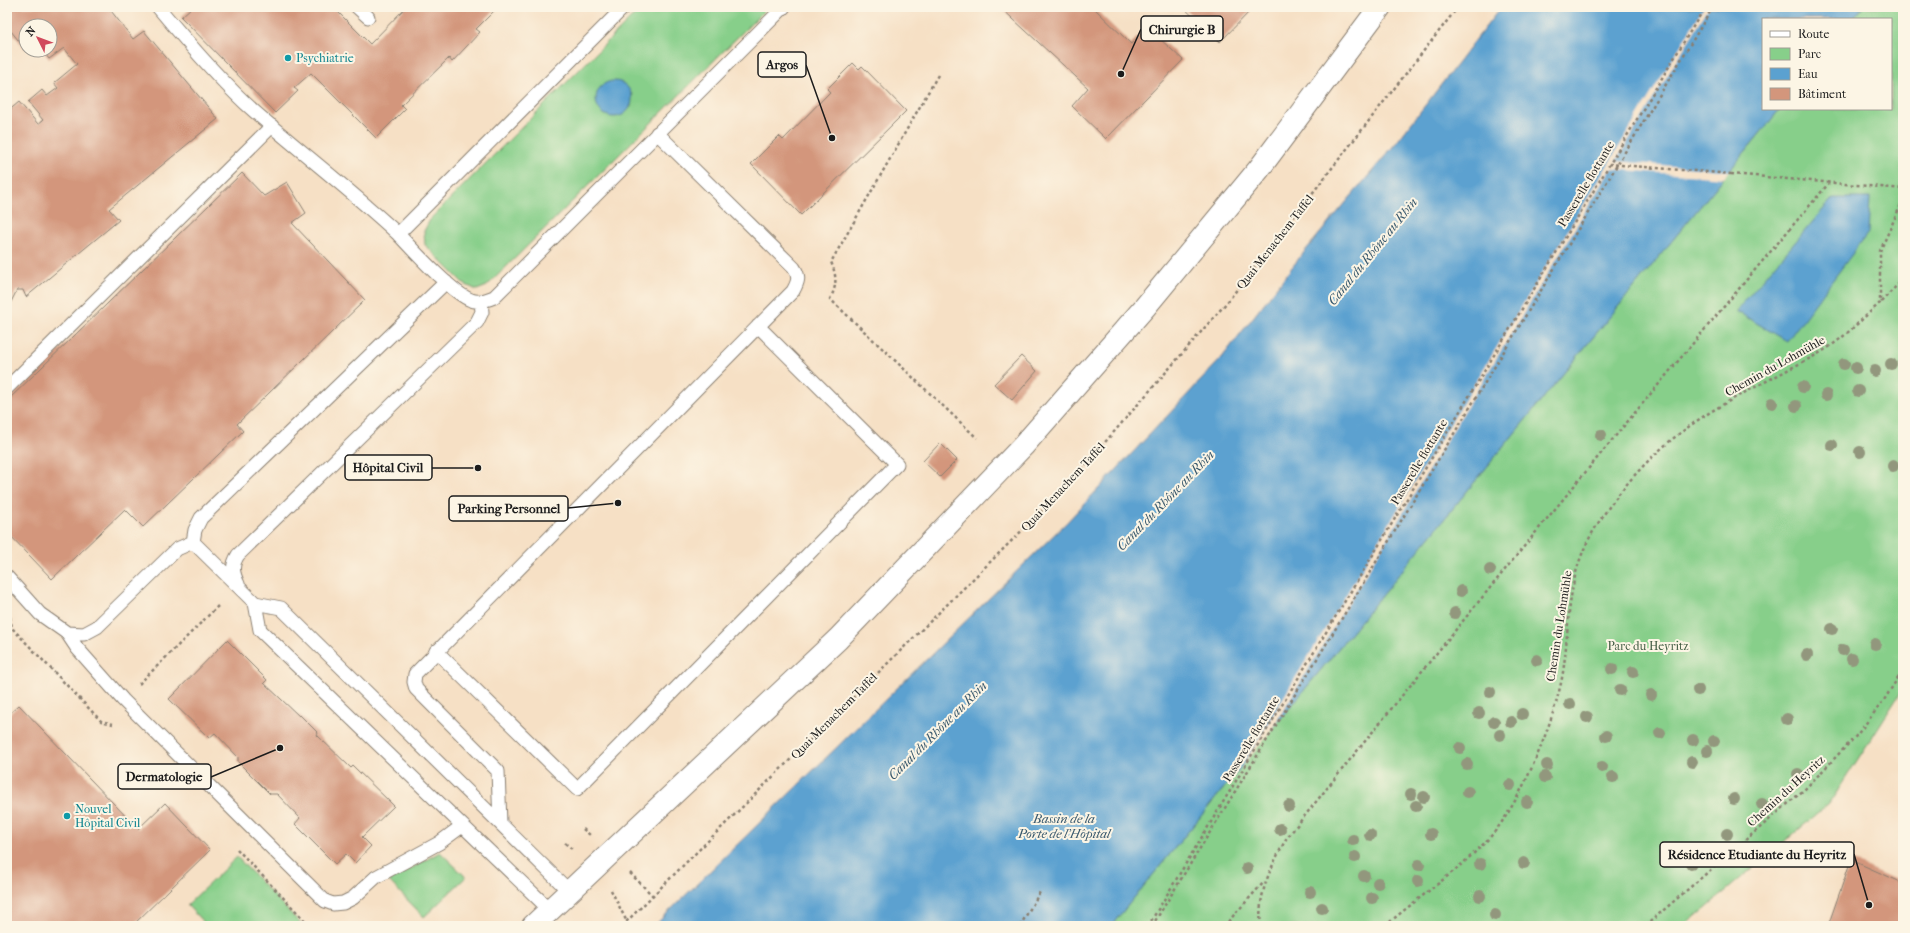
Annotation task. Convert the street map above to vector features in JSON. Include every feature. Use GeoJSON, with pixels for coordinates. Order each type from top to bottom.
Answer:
{"type":"FeatureCollection","features":[{"type":"Feature","properties":{"kind":"main road"},"geometry":{"type":"LineString","coordinates":[[533,926],[838,639],[1023,446],[1145,307],[1259,169],[1380,7]]}},
{"type":"Feature","properties":{"kind":"lane"},"geometry":{"type":"LineString","coordinates":[[158,7],[186,41],[254,111],[398,234],[446,282],[471,300],[481,301],[494,297],[784,7]]}},
{"type":"Feature","properties":{"kind":"lane"},"geometry":{"type":"LineString","coordinates":[[358,7],[368,17]]}},
{"type":"Feature","properties":{"kind":"lane"},"geometry":{"type":"LineString","coordinates":[[398,234],[624,7]]}},
{"type":"Feature","properties":{"kind":"lane"},"geometry":{"type":"LineString","coordinates":[[7,388],[272,126]]}},
{"type":"Feature","properties":{"kind":"lane"},"geometry":{"type":"LineString","coordinates":[[500,823],[498,771],[416,689],[414,674],[794,291],[798,281],[798,275],[794,268],[657,133]]}},
{"type":"Feature","properties":{"kind":"lane"},"geometry":{"type":"LineString","coordinates":[[193,542],[195,530],[201,518],[446,282]]}},
{"type":"Feature","properties":{"kind":"lane"},"geometry":{"type":"LineString","coordinates":[[238,586],[233,573],[233,562],[238,555],[477,322],[482,312],[481,301]]}},
{"type":"Feature","properties":{"kind":"lane"},"geometry":{"type":"LineString","coordinates":[[436,651],[577,789],[897,464],[758,326]]}},
{"type":"Feature","properties":{"kind":"lane"},"geometry":{"type":"LineString","coordinates":[[193,542],[255,603],[281,608],[570,892]]}},
{"type":"Feature","properties":{"kind":"lane"},"geometry":{"type":"LineString","coordinates":[[67,633],[84,634],[97,627],[177,549],[193,542]]}},
{"type":"Feature","properties":{"kind":"lane"},"geometry":{"type":"LineString","coordinates":[[7,577],[40,614],[67,633],[77,648],[123,700],[325,901],[333,904],[343,903],[353,898],[376,877],[438,843],[462,826]]}},
{"type":"Feature","properties":{"kind":"lane"},"geometry":{"type":"LineString","coordinates":[[255,603],[260,630],[550,910]]}},
{"type":"Feature","properties":{"kind":"path","name":"Quai Menachem Taffel"},"geometry":{"type":"LineString","coordinates":[[622,926],[1066,486],[1228,302],[1458,7]]}},
{"type":"Feature","properties":{"kind":"path","name":"Passerelle flottante"},"geometry":{"type":"LineString","coordinates":[[1148,926],[1705,7]]}},
{"type":"Feature","properties":{"kind":"path"},"geometry":{"type":"LineString","coordinates":[[1152,926],[1333,633],[1713,7]]}},
{"type":"Feature","properties":{"kind":"path"},"geometry":{"type":"LineString","coordinates":[[938,75],[831,262],[836,280],[835,290],[830,299],[977,438]]}},
{"type":"Feature","properties":{"kind":"path"},"geometry":{"type":"LineString","coordinates":[[1609,164],[1903,190]]}},
{"type":"Feature","properties":{"kind":"path"},"geometry":{"type":"LineString","coordinates":[[1261,926],[1260,905],[1265,881],[1286,839],[1594,462],[1724,305],[1829,183]]}},
{"type":"Feature","properties":{"kind":"path"},"geometry":{"type":"LineString","coordinates":[[1880,303],[1880,251],[1903,200]]}},
{"type":"Feature","properties":{"kind":"path","name":"Chemin du Lohmühle"},"geometry":{"type":"LineString","coordinates":[[1385,926],[1472,855],[1492,835],[1515,799],[1536,756],[1552,716],[1563,673],[1567,619],[1578,564],[1590,537],[1634,476],[1656,452],[1688,427],[1724,404],[1828,349],[1880,303],[1903,279]]}},
{"type":"Feature","properties":{"kind":"path"},"geometry":{"type":"LineString","coordinates":[[138,685],[218,606]]}},
{"type":"Feature","properties":{"kind":"path"},"geometry":{"type":"LineString","coordinates":[[8,610],[12,628],[101,721],[114,724]]}},
{"type":"Feature","properties":{"kind":"path"},"geometry":{"type":"LineString","coordinates":[[7,627],[12,628]]}},
{"type":"Feature","properties":{"kind":"path","name":"Chemin du Heyritz"},"geometry":{"type":"LineString","coordinates":[[1645,926],[1805,789],[1857,735],[1884,700],[1903,670]]}},
{"type":"Feature","properties":{"kind":"path"},"geometry":{"type":"LineString","coordinates":[[234,846],[309,926]]}},
{"type":"Feature","properties":{"kind":"path"},"geometry":{"type":"LineString","coordinates":[[1224,926],[1265,881]]}},
{"type":"Feature","properties":{"kind":"path"},"geometry":{"type":"LineString","coordinates":[[1020,926],[1040,892]]}},
{"type":"Feature","properties":{"kind":"green space"},"geometry":{"type":"Polygon","coordinates":[[[642,7],[768,7],[487,286],[477,290],[464,284],[425,245],[424,231],[431,218],[642,7]],[[632,94],[598,106],[605,115],[631,107],[632,94]]]}},
{"type":"Feature","properties":{"kind":"green space","name":"Parc du Heyritz"},"geometry":{"type":"Polygon","coordinates":[[[1863,7],[1903,7],[1903,689],[1829,804],[1684,926],[1111,926],[1779,110],[1892,110],[1892,18],[1854,18],[1863,7]]]}},
{"type":"Feature","properties":{"kind":"green space"},"geometry":{"type":"Polygon","coordinates":[[[440,852],[466,877],[424,917],[389,881],[440,852]]]}},
{"type":"Feature","properties":{"kind":"green space"},"geometry":{"type":"Polygon","coordinates":[[[237,857],[302,925],[207,926],[187,905],[237,857]]]}},
{"type":"Feature","properties":{"kind":"water","name":"Bassin de la Porte de l’Hôpital"},"geometry":{"type":"Polygon","coordinates":[[[1501,7],[1863,7],[1854,18],[1762,18],[1762,110],[1779,110],[1111,926],[654,926],[1067,522],[1220,360],[1300,257],[1396,143],[1501,7]]]}},
{"type":"Feature","properties":{"kind":"water"},"geometry":{"type":"Polygon","coordinates":[[[618,81],[627,86],[631,92],[631,106],[627,112],[618,117],[610,117],[601,112],[597,106],[596,95],[601,86],[607,82],[618,81]]]}},
{"type":"Feature","properties":{"kind":"water"},"geometry":{"type":"Polygon","coordinates":[[[1833,198],[1870,198],[1868,233],[1787,341],[1736,311],[1833,198]]]}},
{"type":"Feature","properties":{"kind":"pier"},"geometry":{"type":"Polygon","coordinates":[[[1704,7],[1709,7],[1616,161],[1730,171],[1724,178],[1611,169],[1269,734],[1240,769],[1704,7]]]}},
{"type":"Feature","properties":{"kind":"building"},"geometry":{"type":"Polygon","coordinates":[[[7,7],[108,7],[133,39],[144,31],[218,119],[109,209],[119,220],[26,297],[23,290],[17,290],[7,310],[7,112],[19,102],[38,124],[43,120],[28,102],[42,90],[47,96],[58,88],[54,83],[77,64],[64,48],[58,52],[58,18],[18,18],[18,40],[7,26],[7,7]]]}},
{"type":"Feature","properties":{"kind":"building"},"geometry":{"type":"Polygon","coordinates":[[[192,7],[333,7],[370,44],[406,7],[498,7],[476,29],[480,32],[452,62],[449,58],[401,105],[405,109],[376,138],[311,73],[294,88],[298,91],[275,113],[181,17],[192,7]]]}},
{"type":"Feature","properties":{"kind":"building"},"geometry":{"type":"Polygon","coordinates":[[[1000,7],[1093,7],[1131,44],[1147,27],[1183,60],[1106,139],[1072,106],[1088,88],[1000,7]]]}},
{"type":"Feature","properties":{"kind":"building"},"geometry":{"type":"Polygon","coordinates":[[[1183,7],[1254,7],[1220,42],[1183,7]]]}},
{"type":"Feature","properties":{"kind":"building"},"geometry":{"type":"Polygon","coordinates":[[[853,63],[859,69],[862,66],[906,111],[801,215],[751,164],[779,136],[783,140],[830,92],[827,89],[853,63]]]}},
{"type":"Feature","properties":{"kind":"building"},"geometry":{"type":"Polygon","coordinates":[[[242,173],[264,196],[287,182],[306,213],[292,223],[365,300],[237,424],[243,431],[143,527],[125,509],[52,579],[7,532],[7,401],[242,173]]]}},
{"type":"Feature","properties":{"kind":"building"},"geometry":{"type":"Polygon","coordinates":[[[1021,356],[1037,371],[1012,400],[994,384],[1021,356]]]}},
{"type":"Feature","properties":{"kind":"building"},"geometry":{"type":"Polygon","coordinates":[[[940,443],[957,460],[940,477],[923,461],[940,443]]]}},
{"type":"Feature","properties":{"kind":"building"},"geometry":{"type":"Polygon","coordinates":[[[227,640],[267,680],[264,683],[299,716],[300,715],[318,733],[317,735],[351,768],[353,766],[394,806],[362,837],[371,846],[355,863],[346,854],[335,864],[295,824],[300,818],[277,794],[270,794],[238,762],[238,757],[215,733],[209,738],[169,699],[227,640]]]}},
{"type":"Feature","properties":{"kind":"building","name":"Nouvel Hôpital Civil"},"geometry":{"type":"Polygon","coordinates":[[[19,705],[138,829],[165,803],[210,850],[132,926],[7,926],[7,716],[19,705]]]}},
{"type":"Feature","properties":{"kind":"building"},"geometry":{"type":"Polygon","coordinates":[[[1851,860],[1903,883],[1903,926],[1828,926],[1851,860]]]}},
{"type":"Feature","properties":{"kind":"place","name":"Psychiatrie"},"geometry":{"type":"Point","coordinates":[288,58]}},
{"type":"Feature","properties":{"kind":"place","name":"Chirurgie B"},"geometry":{"type":"Point","coordinates":[1121,74]}},
{"type":"Feature","properties":{"kind":"place","name":"Argos"},"geometry":{"type":"Point","coordinates":[832,138]}},
{"type":"Feature","properties":{"kind":"place","name":"Hôpital Civil"},"geometry":{"type":"Point","coordinates":[478,468]}},
{"type":"Feature","properties":{"kind":"place","name":"Parking Personnel"},"geometry":{"type":"Point","coordinates":[618,503]}},
{"type":"Feature","properties":{"kind":"place","name":"Dermatologie"},"geometry":{"type":"Point","coordinates":[280,748]}},
{"type":"Feature","properties":{"kind":"place","name":"Nouvel Hôpital Civil"},"geometry":{"type":"Point","coordinates":[67,816]}},
{"type":"Feature","properties":{"kind":"place","name":"Résidence Etudiante du Heyritz"},"geometry":{"type":"Point","coordinates":[1869,905]}},
{"type":"Feature","properties":{"kind":"water label","name":"Canal du Rhône au Rhin"},"geometry":{"type":"Point","coordinates":[1372,251]}},
{"type":"Feature","properties":{"kind":"water label","name":"Canal du Rhône au Rhin"},"geometry":{"type":"Point","coordinates":[1165,500]}},
{"type":"Feature","properties":{"kind":"water label","name":"Canal du Rhône au Rhin"},"geometry":{"type":"Point","coordinates":[937,730]}}]}
